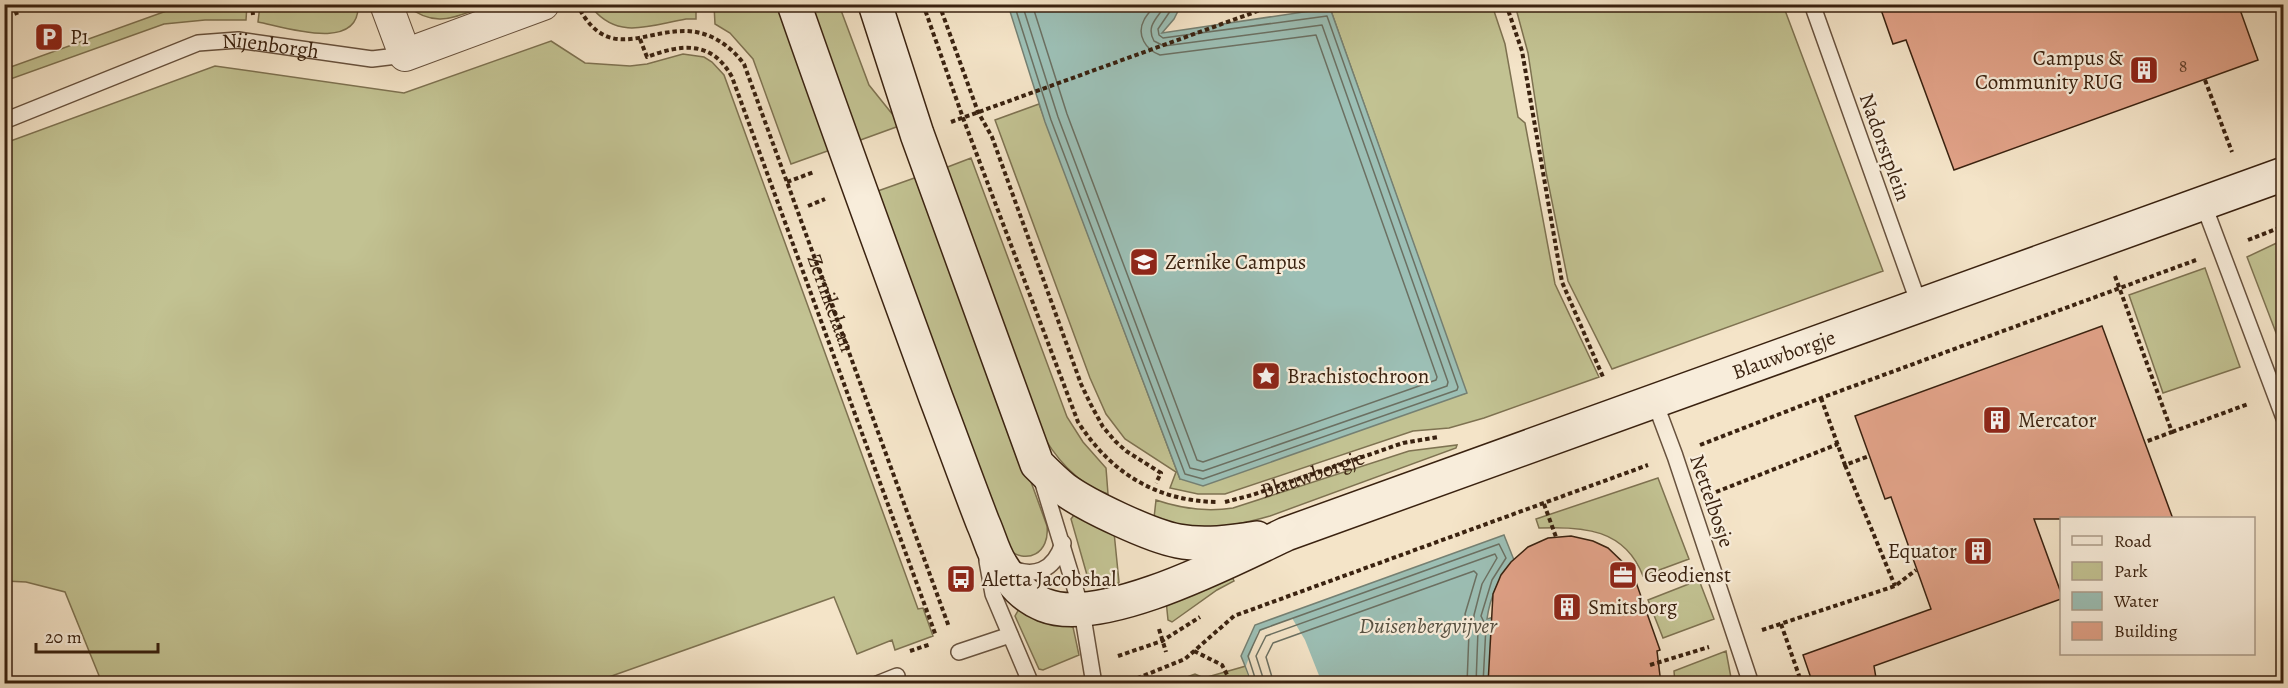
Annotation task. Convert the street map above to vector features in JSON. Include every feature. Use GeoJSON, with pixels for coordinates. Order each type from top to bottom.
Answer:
{"type":"FeatureCollection","features":[{"type":"Feature","properties":{"kind":"street"},"geometry":{"type":"LineString","coordinates":[[386,4],[405,55]]}},
{"type":"Feature","properties":{"kind":"street","name":"Nijenborgh"},"geometry":{"type":"LineString","coordinates":[[405,55],[543,4]]}},
{"type":"Feature","properties":{"kind":"street"},"geometry":{"type":"LineString","coordinates":[[794,4],[848,160],[1000,564],[1019,590],[1031,599],[1046,606],[1068,611],[1082,611]]}},
{"type":"Feature","properties":{"kind":"street"},"geometry":{"type":"LineString","coordinates":[[875,4],[917,134],[1037,464]]}},
{"type":"Feature","properties":{"kind":"street","name":"Blauwborgje"},"geometry":{"type":"LineString","coordinates":[[1082,611],[1111,606],[1199,575],[1286,534],[2283,174]]}},
{"type":"Feature","properties":{"kind":"street","name":"Blauwborgje"},"geometry":{"type":"LineString","coordinates":[[1037,464],[1065,490],[1080,499],[1148,532],[1172,540],[1198,544],[1233,542],[1286,534]]}},
{"type":"Feature","properties":{"kind":"lane","name":"Nadorstplein"},"geometry":{"type":"LineString","coordinates":[[1812,4],[1919,304]]}},
{"type":"Feature","properties":{"kind":"lane","name":"Nijenborgh"},"geometry":{"type":"LineString","coordinates":[[4,121],[198,43],[238,40],[372,59],[405,55]]}},
{"type":"Feature","properties":{"kind":"lane"},"geometry":{"type":"LineString","coordinates":[[2203,203],[2283,418]]}},
{"type":"Feature","properties":{"kind":"lane","name":"Nettelbosje"},"geometry":{"type":"LineString","coordinates":[[1654,400],[1751,684]]}},
{"type":"Feature","properties":{"kind":"lane"},"geometry":{"type":"LineString","coordinates":[[1037,464],[1082,611],[1094,684]]}},
{"type":"Feature","properties":{"kind":"lane"},"geometry":{"type":"LineString","coordinates":[[975,502],[993,594],[1031,684]]}},
{"type":"Feature","properties":{"kind":"lane"},"geometry":{"type":"LineString","coordinates":[[1000,564],[1019,572],[1039,571],[1052,564],[1059,556],[1063,543]]}},
{"type":"Feature","properties":{"kind":"lane"},"geometry":{"type":"LineString","coordinates":[[959,652],[1010,635]]}},
{"type":"Feature","properties":{"kind":"lane"},"geometry":{"type":"LineString","coordinates":[[877,684],[897,676]]}},
{"type":"Feature","properties":{"kind":"path"},"geometry":{"type":"LineString","coordinates":[[13,4],[17,15]]}},
{"type":"Feature","properties":{"kind":"path","name":"Zernikelaan"},"geometry":{"type":"LineString","coordinates":[[578,4],[587,21],[607,37],[623,40],[640,39],[685,31],[703,34],[720,41],[744,64],[959,652]]}},
{"type":"Feature","properties":{"kind":"path"},"geometry":{"type":"LineString","coordinates":[[923,4],[963,118],[1277,4]]}},
{"type":"Feature","properties":{"kind":"path"},"geometry":{"type":"LineString","coordinates":[[939,4],[978,112],[992,137],[1081,384],[1103,427],[1115,441],[1126,451],[1161,473],[1156,483]]}},
{"type":"Feature","properties":{"kind":"path"},"geometry":{"type":"LineString","coordinates":[[1506,4],[1521,51],[1562,282],[1603,377]]}},
{"type":"Feature","properties":{"kind":"path"},"geometry":{"type":"LineString","coordinates":[[640,39],[647,57],[668,49],[690,47],[699,49],[714,55],[727,67],[732,77],[937,638],[933,643],[910,651],[913,659]]}},
{"type":"Feature","properties":{"kind":"path"},"geometry":{"type":"LineString","coordinates":[[2205,80],[2234,156]]}},
{"type":"Feature","properties":{"kind":"path","name":"Blauwborgje"},"geometry":{"type":"LineString","coordinates":[[963,118],[1078,422],[1091,442],[1125,474],[1154,489],[1196,502],[1223,502],[1252,495],[1403,443],[1441,437]]}},
{"type":"Feature","properties":{"kind":"path"},"geometry":{"type":"LineString","coordinates":[[2114,272],[2172,432]]}},
{"type":"Feature","properties":{"kind":"path"},"geometry":{"type":"LineString","coordinates":[[2145,442],[2274,394]]}},
{"type":"Feature","properties":{"kind":"path"},"geometry":{"type":"LineString","coordinates":[[1821,398],[1845,465],[1895,586]]}},
{"type":"Feature","properties":{"kind":"path"},"geometry":{"type":"LineString","coordinates":[[1690,502],[1838,444]]}},
{"type":"Feature","properties":{"kind":"path"},"geometry":{"type":"LineString","coordinates":[[1845,465],[1869,456]]}},
{"type":"Feature","properties":{"kind":"path"},"geometry":{"type":"LineString","coordinates":[[1544,504],[1556,537]]}},
{"type":"Feature","properties":{"kind":"path"},"geometry":{"type":"LineString","coordinates":[[1650,665],[1895,586],[1916,570]]}},
{"type":"Feature","properties":{"kind":"path"},"geometry":{"type":"LineString","coordinates":[[1781,624],[1802,684]]}},
{"type":"Feature","properties":{"kind":"path"},"geometry":{"type":"LineString","coordinates":[[1159,627],[1166,652]]}},
{"type":"Feature","properties":{"kind":"path"},"geometry":{"type":"LineString","coordinates":[[1194,651],[1222,665],[1232,684]]}},
{"type":"Feature","properties":{"kind":"path"},"geometry":{"type":"LineString","coordinates":[[1144,676],[1145,684]]}},
{"type":"Feature","properties":{"kind":"green space"},"geometry":{"type":"Polygon","coordinates":[[[604,4],[696,5],[696,19],[648,27],[625,27],[603,19],[593,9],[604,4]]]}},
{"type":"Feature","properties":{"kind":"green space"},"geometry":{"type":"Polygon","coordinates":[[[1349,4],[1492,5],[1505,44],[1518,117],[1525,123],[1555,284],[1599,377],[1484,418],[1449,428],[1413,431],[1225,494],[1198,494],[1170,488],[1176,472],[1125,439],[1106,414],[1090,378],[995,120],[1039,104],[1180,479],[1466,393],[1330,8],[1349,4]]]}},
{"type":"Feature","properties":{"kind":"green space"},"geometry":{"type":"Polygon","coordinates":[[[183,5],[247,5],[246,20],[205,20],[164,24],[5,81],[5,69],[183,5]]]}},
{"type":"Feature","properties":{"kind":"green space"},"geometry":{"type":"Polygon","coordinates":[[[260,5],[358,5],[355,20],[347,29],[334,33],[318,33],[258,22],[260,5]]]}},
{"type":"Feature","properties":{"kind":"green space"},"geometry":{"type":"Polygon","coordinates":[[[406,5],[489,5],[456,16],[437,19],[417,13],[406,5]]]}},
{"type":"Feature","properties":{"kind":"green space"},"geometry":{"type":"Polygon","coordinates":[[[714,5],[780,5],[833,149],[791,164],[753,59],[730,33],[715,24],[714,5]]]}},
{"type":"Feature","properties":{"kind":"green space"},"geometry":{"type":"Polygon","coordinates":[[[807,5],[839,5],[869,85],[899,126],[855,142],[807,5]]]}},
{"type":"Feature","properties":{"kind":"green space"},"geometry":{"type":"Polygon","coordinates":[[[1515,5],[1783,5],[1883,271],[1612,369],[1568,281],[1546,172],[1528,53],[1515,5]]]}},
{"type":"Feature","properties":{"kind":"green space"},"geometry":{"type":"Polygon","coordinates":[[[551,41],[585,63],[630,66],[647,64],[683,54],[704,57],[724,75],[918,609],[923,608],[933,636],[895,650],[892,640],[857,654],[834,597],[592,683],[102,683],[65,592],[26,582],[5,581],[5,143],[215,66],[404,93],[551,41]]]}},
{"type":"Feature","properties":{"kind":"green space"},"geometry":{"type":"Polygon","coordinates":[[[971,158],[1067,417],[1083,442],[1106,468],[1108,494],[1086,484],[1067,468],[1039,428],[945,168],[971,158]]]}},
{"type":"Feature","properties":{"kind":"green space"},"geometry":{"type":"Polygon","coordinates":[[[920,176],[1047,526],[1045,543],[1036,554],[1022,556],[1006,548],[875,192],[920,176]]]}},
{"type":"Feature","properties":{"kind":"green space"},"geometry":{"type":"Polygon","coordinates":[[[2283,240],[2283,351],[2247,257],[2283,240]]]}},
{"type":"Feature","properties":{"kind":"green space"},"geometry":{"type":"Polygon","coordinates":[[[2205,268],[2240,367],[2163,393],[2129,295],[2205,268]]]}},
{"type":"Feature","properties":{"kind":"green space"},"geometry":{"type":"Polygon","coordinates":[[[1457,445],[1456,448],[1255,520],[1226,526],[1199,527],[1184,526],[1154,518],[1156,500],[1194,509],[1233,508],[1409,451],[1457,445]]]}},
{"type":"Feature","properties":{"kind":"green space"},"geometry":{"type":"Polygon","coordinates":[[[1658,478],[1689,559],[1643,576],[1635,560],[1625,548],[1601,534],[1571,528],[1539,528],[1536,519],[1658,478]]]}},
{"type":"Feature","properties":{"kind":"green space"},"geometry":{"type":"Polygon","coordinates":[[[1074,515],[1114,532],[1119,582],[1117,585],[1094,586],[1089,582],[1071,519],[1074,515]]]}},
{"type":"Feature","properties":{"kind":"green space"},"geometry":{"type":"Polygon","coordinates":[[[1231,575],[1234,581],[1217,590],[1172,622],[1168,620],[1166,600],[1231,575]]]}},
{"type":"Feature","properties":{"kind":"green space"},"geometry":{"type":"Polygon","coordinates":[[[1699,580],[1714,619],[1663,638],[1648,600],[1699,580]]]}},
{"type":"Feature","properties":{"kind":"green space"},"geometry":{"type":"Polygon","coordinates":[[[1019,609],[1049,621],[1073,627],[1079,655],[1043,670],[1039,669],[1015,616],[1019,609]]]}},
{"type":"Feature","properties":{"kind":"green space"},"geometry":{"type":"Polygon","coordinates":[[[1726,651],[1732,683],[1675,683],[1674,671],[1726,651]]]}},
{"type":"Feature","properties":{"kind":"green space"},"geometry":{"type":"Polygon","coordinates":[[[1246,666],[1252,683],[1167,684],[1195,674],[1204,678],[1246,666]]]}},
{"type":"Feature","properties":{"kind":"water"},"geometry":{"type":"Polygon","coordinates":[[[1008,5],[1181,5],[1174,19],[1162,33],[1330,8],[1467,393],[1203,486],[1180,479],[1045,122],[1008,5]]]}},
{"type":"Feature","properties":{"kind":"water","name":"Duisenbergvijver"},"geometry":{"type":"Polygon","coordinates":[[[1504,535],[1514,560],[1500,580],[1488,611],[1487,619],[1494,617],[1489,683],[1252,683],[1241,656],[1255,625],[1504,535]]]}},
{"type":"Feature","properties":{"kind":"pier"},"geometry":{"type":"Polygon","coordinates":[[[1292,618],[1305,640],[1322,683],[1252,683],[1246,666],[1258,632],[1292,618]]]}},
{"type":"Feature","properties":{"kind":"building"},"geometry":{"type":"Polygon","coordinates":[[[1879,4],[2238,4],[2258,60],[1954,170],[1906,40],[1893,44],[1879,4]]]}},
{"type":"Feature","properties":{"kind":"building"},"geometry":{"type":"Polygon","coordinates":[[[2102,326],[2172,517],[2034,519],[2060,590],[2060,599],[1874,666],[1877,684],[1813,684],[1803,655],[1931,609],[1891,497],[1885,499],[1855,416],[2102,326]]]}},
{"type":"Feature","properties":{"kind":"building","name":"Smitsborg"},"geometry":{"type":"Polygon","coordinates":[[[1571,536],[1593,541],[1608,548],[1632,571],[1660,650],[1657,651],[1661,684],[1488,684],[1493,594],[1501,575],[1511,562],[1528,547],[1548,538],[1571,536]]]}},
{"type":"Feature","properties":{"kind":"place","name":"P1"},"geometry":{"type":"Point","coordinates":[49,37]}},
{"type":"Feature","properties":{"kind":"place","name":"Campus & Community RUG"},"geometry":{"type":"Point","coordinates":[2144,70]}},
{"type":"Feature","properties":{"kind":"place","name":"Zernike Campus"},"geometry":{"type":"Point","coordinates":[1144,262]}},
{"type":"Feature","properties":{"kind":"place","name":"Brachistochroon"},"geometry":{"type":"Point","coordinates":[1266,376]}},
{"type":"Feature","properties":{"kind":"place","name":"Mercator"},"geometry":{"type":"Point","coordinates":[1997,420]}},
{"type":"Feature","properties":{"kind":"place","name":"Equator"},"geometry":{"type":"Point","coordinates":[1978,551]}},
{"type":"Feature","properties":{"kind":"place","name":"Geodienst"},"geometry":{"type":"Point","coordinates":[1623,575]}},
{"type":"Feature","properties":{"kind":"place","name":"Aletta Jacobshal"},"geometry":{"type":"Point","coordinates":[961,579]}},
{"type":"Feature","properties":{"kind":"place","name":"Smitsborg"},"geometry":{"type":"Point","coordinates":[1567,607]}}]}
